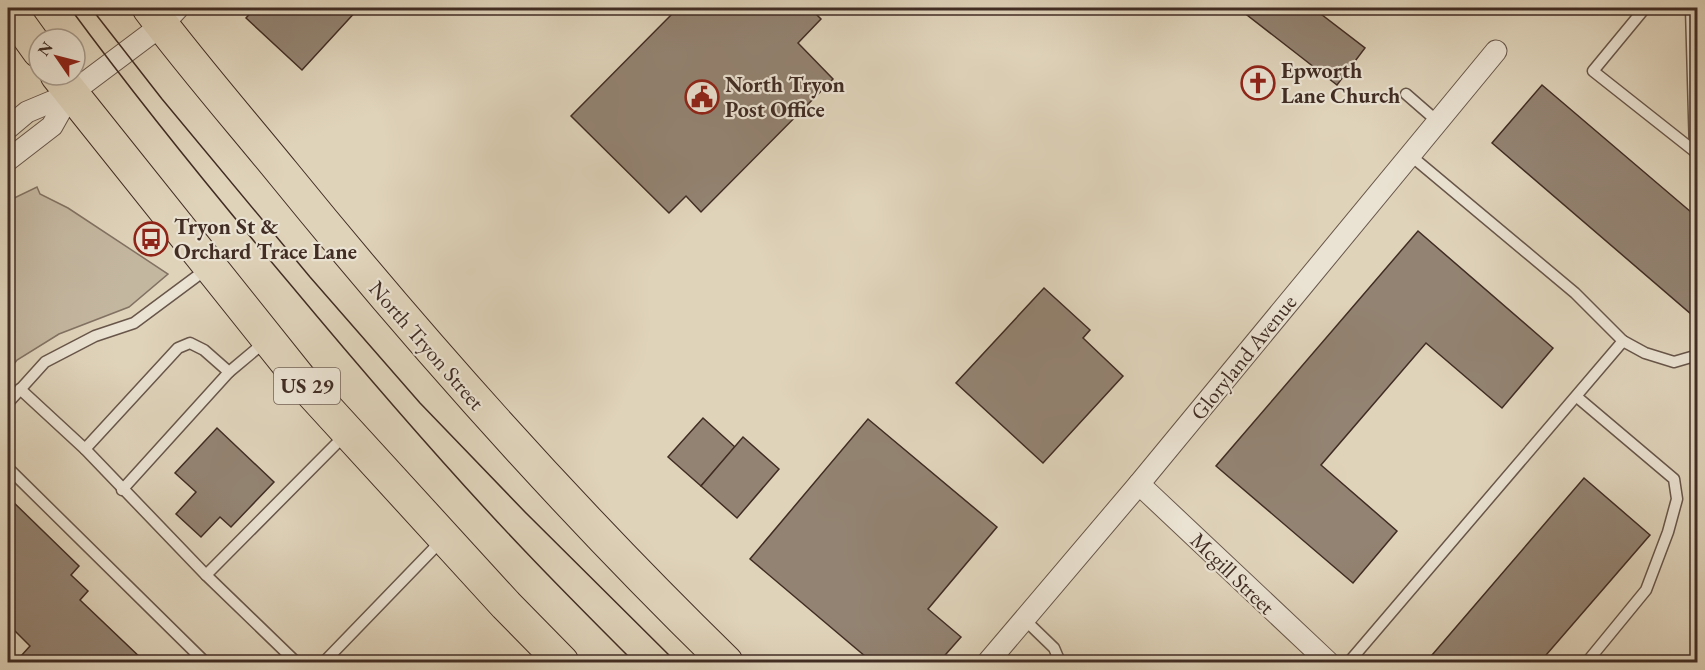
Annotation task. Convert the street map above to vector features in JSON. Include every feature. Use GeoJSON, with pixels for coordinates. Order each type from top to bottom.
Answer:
{"type":"FeatureCollection","features":[{"type":"Feature","properties":{"kind":"main road"},"geometry":{"type":"LineString","coordinates":[[8,8],[27,34]]}},
{"type":"Feature","properties":{"kind":"main road","name":"North Tryon Street"},"geometry":{"type":"LineString","coordinates":[[163,13],[349,254],[519,450],[639,578],[726,663]]}},
{"type":"Feature","properties":{"kind":"main road","name":"US 29"},"geometry":{"type":"LineString","coordinates":[[65,87],[268,339],[348,433],[562,663]]}},
{"type":"Feature","properties":{"kind":"street"},"geometry":{"type":"LineString","coordinates":[[87,67],[163,13]]}},
{"type":"Feature","properties":{"kind":"street","name":"Gloryland Avenue"},"geometry":{"type":"LineString","coordinates":[[988,663],[1497,51]]}},
{"type":"Feature","properties":{"kind":"street"},"geometry":{"type":"LineString","coordinates":[[8,128],[59,87]]}},
{"type":"Feature","properties":{"kind":"street"},"geometry":{"type":"LineString","coordinates":[[8,160],[52,126],[62,87]]}},
{"type":"Feature","properties":{"kind":"street","name":"Mcgill Street"},"geometry":{"type":"LineString","coordinates":[[1139,484],[1328,663]]}},
{"type":"Feature","properties":{"kind":"lane"},"geometry":{"type":"LineString","coordinates":[[1645,8],[1593,71],[1696,153]]}},
{"type":"Feature","properties":{"kind":"lane"},"geometry":{"type":"LineString","coordinates":[[1691,8],[1696,153]]}},
{"type":"Feature","properties":{"kind":"lane"},"geometry":{"type":"LineString","coordinates":[[1406,94],[1437,121]]}},
{"type":"Feature","properties":{"kind":"lane"},"geometry":{"type":"LineString","coordinates":[[1410,155],[1575,293],[1623,340],[1646,353],[1674,362],[1698,355]]}},
{"type":"Feature","properties":{"kind":"lane"},"geometry":{"type":"LineString","coordinates":[[8,403],[45,362],[95,336],[134,323],[210,267]]}},
{"type":"Feature","properties":{"kind":"lane"},"geometry":{"type":"LineString","coordinates":[[122,490],[229,372],[268,339]]}},
{"type":"Feature","properties":{"kind":"lane"},"geometry":{"type":"LineString","coordinates":[[1349,663],[1623,340]]}},
{"type":"Feature","properties":{"kind":"lane"},"geometry":{"type":"LineString","coordinates":[[85,449],[178,348],[190,343],[204,350],[229,372]]}},
{"type":"Feature","properties":{"kind":"lane"},"geometry":{"type":"LineString","coordinates":[[20,389],[85,449],[122,490],[296,663]]}},
{"type":"Feature","properties":{"kind":"lane"},"geometry":{"type":"LineString","coordinates":[[1577,397],[1674,479],[1677,499],[1668,532],[1646,590],[1587,663]]}},
{"type":"Feature","properties":{"kind":"lane"},"geometry":{"type":"LineString","coordinates":[[206,575],[348,433]]}},
{"type":"Feature","properties":{"kind":"lane"},"geometry":{"type":"LineString","coordinates":[[8,468],[205,663]]}},
{"type":"Feature","properties":{"kind":"lane"},"geometry":{"type":"LineString","coordinates":[[324,663],[444,537]]}},
{"type":"Feature","properties":{"kind":"lane"},"geometry":{"type":"LineString","coordinates":[[1024,619],[1054,648],[1060,663]]}},
{"type":"Feature","properties":{"kind":"shaded area"},"geometry":{"type":"Polygon","coordinates":[[[37,187],[40,194],[68,208],[168,274],[129,307],[59,334],[17,360],[8,372],[8,201],[37,187]]]}},
{"type":"Feature","properties":{"kind":"building"},"geometry":{"type":"Polygon","coordinates":[[[255,8],[359,8],[302,70],[246,18],[255,8]]]}},
{"type":"Feature","properties":{"kind":"building","name":"North Tryon Post Office"},"geometry":{"type":"Polygon","coordinates":[[[678,8],[810,8],[821,19],[798,43],[833,79],[701,212],[686,196],[669,213],[571,116],[678,8]]]}},
{"type":"Feature","properties":{"kind":"building"},"geometry":{"type":"Polygon","coordinates":[[[1238,8],[1313,8],[1365,48],[1337,85],[1238,8]]]}},
{"type":"Feature","properties":{"kind":"building"},"geometry":{"type":"Polygon","coordinates":[[[1542,85],[1698,218],[1698,320],[1492,143],[1542,85]]]}},
{"type":"Feature","properties":{"kind":"building"},"geometry":{"type":"Polygon","coordinates":[[[1418,231],[1553,348],[1502,408],[1426,343],[1321,465],[1397,531],[1353,583],[1216,466],[1418,231]]]}},
{"type":"Feature","properties":{"kind":"building"},"geometry":{"type":"Polygon","coordinates":[[[1044,288],[1090,330],[1083,338],[1123,376],[1043,463],[956,383],[1044,288]]]}},
{"type":"Feature","properties":{"kind":"building"},"geometry":{"type":"Polygon","coordinates":[[[703,418],[735,447],[701,486],[668,457],[703,418]]]}},
{"type":"Feature","properties":{"kind":"building"},"geometry":{"type":"Polygon","coordinates":[[[868,419],[997,527],[928,609],[961,637],[939,662],[872,662],[750,559],[868,419]]]}},
{"type":"Feature","properties":{"kind":"building"},"geometry":{"type":"Polygon","coordinates":[[[217,428],[274,482],[231,527],[220,517],[201,537],[176,514],[196,492],[175,473],[217,428]]]}},
{"type":"Feature","properties":{"kind":"building"},"geometry":{"type":"Polygon","coordinates":[[[743,437],[779,469],[737,518],[701,486],[743,437]]]}},
{"type":"Feature","properties":{"kind":"building"},"geometry":{"type":"Polygon","coordinates":[[[1584,478],[1650,535],[1540,662],[1426,662],[1584,478]]]}},
{"type":"Feature","properties":{"kind":"building"},"geometry":{"type":"Polygon","coordinates":[[[8,497],[79,566],[71,575],[88,591],[80,600],[145,662],[27,662],[21,656],[30,646],[8,624],[10,600],[8,598],[8,497]]]}},
{"type":"Feature","properties":{"kind":"tram line"},"geometry":{"type":"LineString","coordinates":[[70,8],[205,182],[375,385],[493,517],[634,662]]}},
{"type":"Feature","properties":{"kind":"tram line"},"geometry":{"type":"LineString","coordinates":[[91,8],[162,99],[310,277],[420,403],[525,512],[676,662]]}},
{"type":"Feature","properties":{"kind":"place","name":"Epworth Lane Church"},"geometry":{"type":"Point","coordinates":[1258,83]}},
{"type":"Feature","properties":{"kind":"place","name":"North Tryon Post Office"},"geometry":{"type":"Point","coordinates":[702,97]}},
{"type":"Feature","properties":{"kind":"place","name":"Tryon St & Orchard Trace Lane"},"geometry":{"type":"Point","coordinates":[151,239]}}]}
